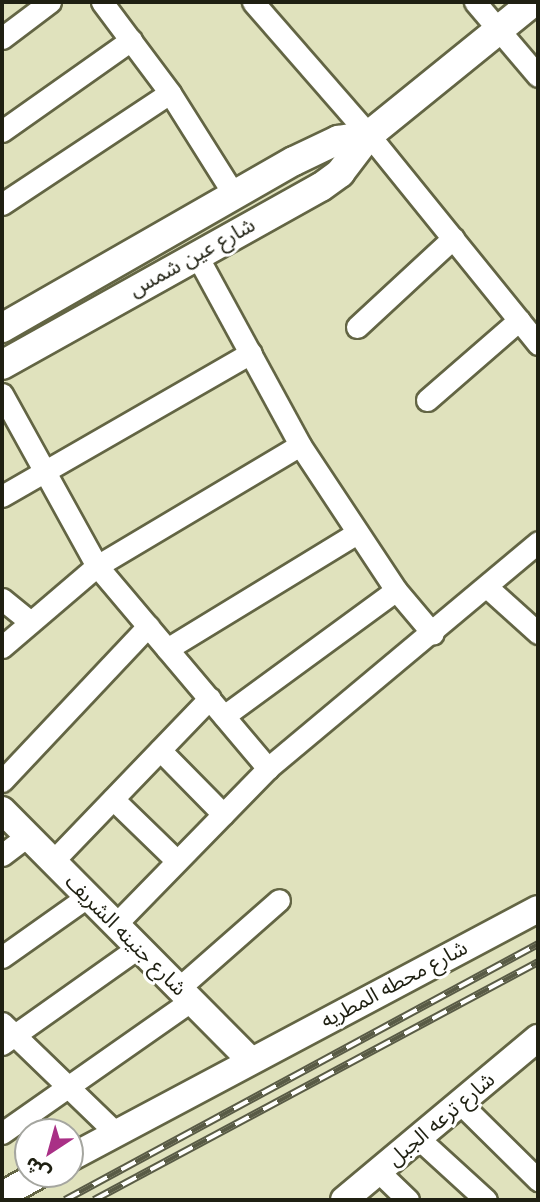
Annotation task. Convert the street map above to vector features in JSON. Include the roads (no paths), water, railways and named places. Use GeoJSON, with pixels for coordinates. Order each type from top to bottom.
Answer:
{"type":"FeatureCollection","features":[{"type":"Feature","properties":{"kind":"main road","name":"شارع عين شمس"},"geometry":{"type":"LineString","coordinates":[[2,365],[196,254],[321,187],[340,173],[369,135],[533,2]]}},
{"type":"Feature","properties":{"kind":"main road","name":"شارع عين شمس"},"geometry":{"type":"LineString","coordinates":[[2,328],[233,193],[338,139],[369,135]]}},
{"type":"Feature","properties":{"kind":"street"},"geometry":{"type":"LineString","coordinates":[[2,38],[50,2]]}},
{"type":"Feature","properties":{"kind":"street"},"geometry":{"type":"LineString","coordinates":[[253,2],[369,135],[538,344]]}},
{"type":"Feature","properties":{"kind":"street"},"geometry":{"type":"LineString","coordinates":[[475,2],[538,76]]}},
{"type":"Feature","properties":{"kind":"street"},"geometry":{"type":"LineString","coordinates":[[109,4],[131,40],[170,93],[233,193]]}},
{"type":"Feature","properties":{"kind":"street"},"geometry":{"type":"LineString","coordinates":[[2,131],[131,40]]}},
{"type":"Feature","properties":{"kind":"street"},"geometry":{"type":"LineString","coordinates":[[2,204],[170,93]]}},
{"type":"Feature","properties":{"kind":"street"},"geometry":{"type":"LineString","coordinates":[[357,327],[453,238]]}},
{"type":"Feature","properties":{"kind":"street"},"geometry":{"type":"LineString","coordinates":[[196,254],[300,445],[396,590],[433,634]]}},
{"type":"Feature","properties":{"kind":"street"},"geometry":{"type":"LineString","coordinates":[[427,400],[519,320]]}},
{"type":"Feature","properties":{"kind":"street"},"geometry":{"type":"LineString","coordinates":[[2,496],[251,353]]}},
{"type":"Feature","properties":{"kind":"street"},"geometry":{"type":"LineString","coordinates":[[2,394],[97,566],[268,768]]}},
{"type":"Feature","properties":{"kind":"street"},"geometry":{"type":"LineString","coordinates":[[2,647],[97,566],[300,445]]}},
{"type":"Feature","properties":{"kind":"street"},"geometry":{"type":"LineString","coordinates":[[167,649],[357,533]]}},
{"type":"Feature","properties":{"kind":"street"},"geometry":{"type":"LineString","coordinates":[[116,924],[268,768],[433,634],[538,542]]}},
{"type":"Feature","properties":{"kind":"street"},"geometry":{"type":"LineString","coordinates":[[487,587],[538,633]]}},
{"type":"Feature","properties":{"kind":"street"},"geometry":{"type":"LineString","coordinates":[[224,716],[396,590]]}},
{"type":"Feature","properties":{"kind":"street"},"geometry":{"type":"LineString","coordinates":[[2,599],[30,622]]}},
{"type":"Feature","properties":{"kind":"street"},"geometry":{"type":"LineString","coordinates":[[2,781],[148,626]]}},
{"type":"Feature","properties":{"kind":"street"},"geometry":{"type":"LineString","coordinates":[[53,862],[209,698]]}},
{"type":"Feature","properties":{"kind":"street"},"geometry":{"type":"LineString","coordinates":[[160,750],[223,814]]}},
{"type":"Feature","properties":{"kind":"street"},"geometry":{"type":"LineString","coordinates":[[113,799],[177,861]]}},
{"type":"Feature","properties":{"kind":"street","name":"شارع جنينه الشريف"},"geometry":{"type":"LineString","coordinates":[[2,810],[250,1060]]}},
{"type":"Feature","properties":{"kind":"street"},"geometry":{"type":"LineString","coordinates":[[2,855],[27,836]]}},
{"type":"Feature","properties":{"kind":"street"},"geometry":{"type":"LineString","coordinates":[[2,957],[88,896]]}},
{"type":"Feature","properties":{"kind":"street"},"geometry":{"type":"LineString","coordinates":[[2,1133],[66,1088],[185,994],[279,900]]}},
{"type":"Feature","properties":{"kind":"street","name":"شارع محطه المطريه"},"geometry":{"type":"LineString","coordinates":[[84,1150],[538,909]]}},
{"type":"Feature","properties":{"kind":"street"},"geometry":{"type":"LineString","coordinates":[[116,1133],[6,1034],[139,947]]}},
{"type":"Feature","properties":{"kind":"street","name":"شارع ترعه الجبل"},"geometry":{"type":"LineString","coordinates":[[344,1200],[538,1038]]}},
{"type":"Feature","properties":{"kind":"street"},"geometry":{"type":"LineString","coordinates":[[460,1103],[538,1181]]}},
{"type":"Feature","properties":{"kind":"street"},"geometry":{"type":"LineString","coordinates":[[418,1138],[486,1200]]}},
{"type":"Feature","properties":{"kind":"street"},"geometry":{"type":"LineString","coordinates":[[378,1171],[408,1200]]}},
{"type":"Feature","properties":{"kind":"railway"},"geometry":{"type":"LineString","coordinates":[[65,1200],[538,944]]}},
{"type":"Feature","properties":{"kind":"railway"},"geometry":{"type":"LineString","coordinates":[[94,1200],[538,962]]}}]}
